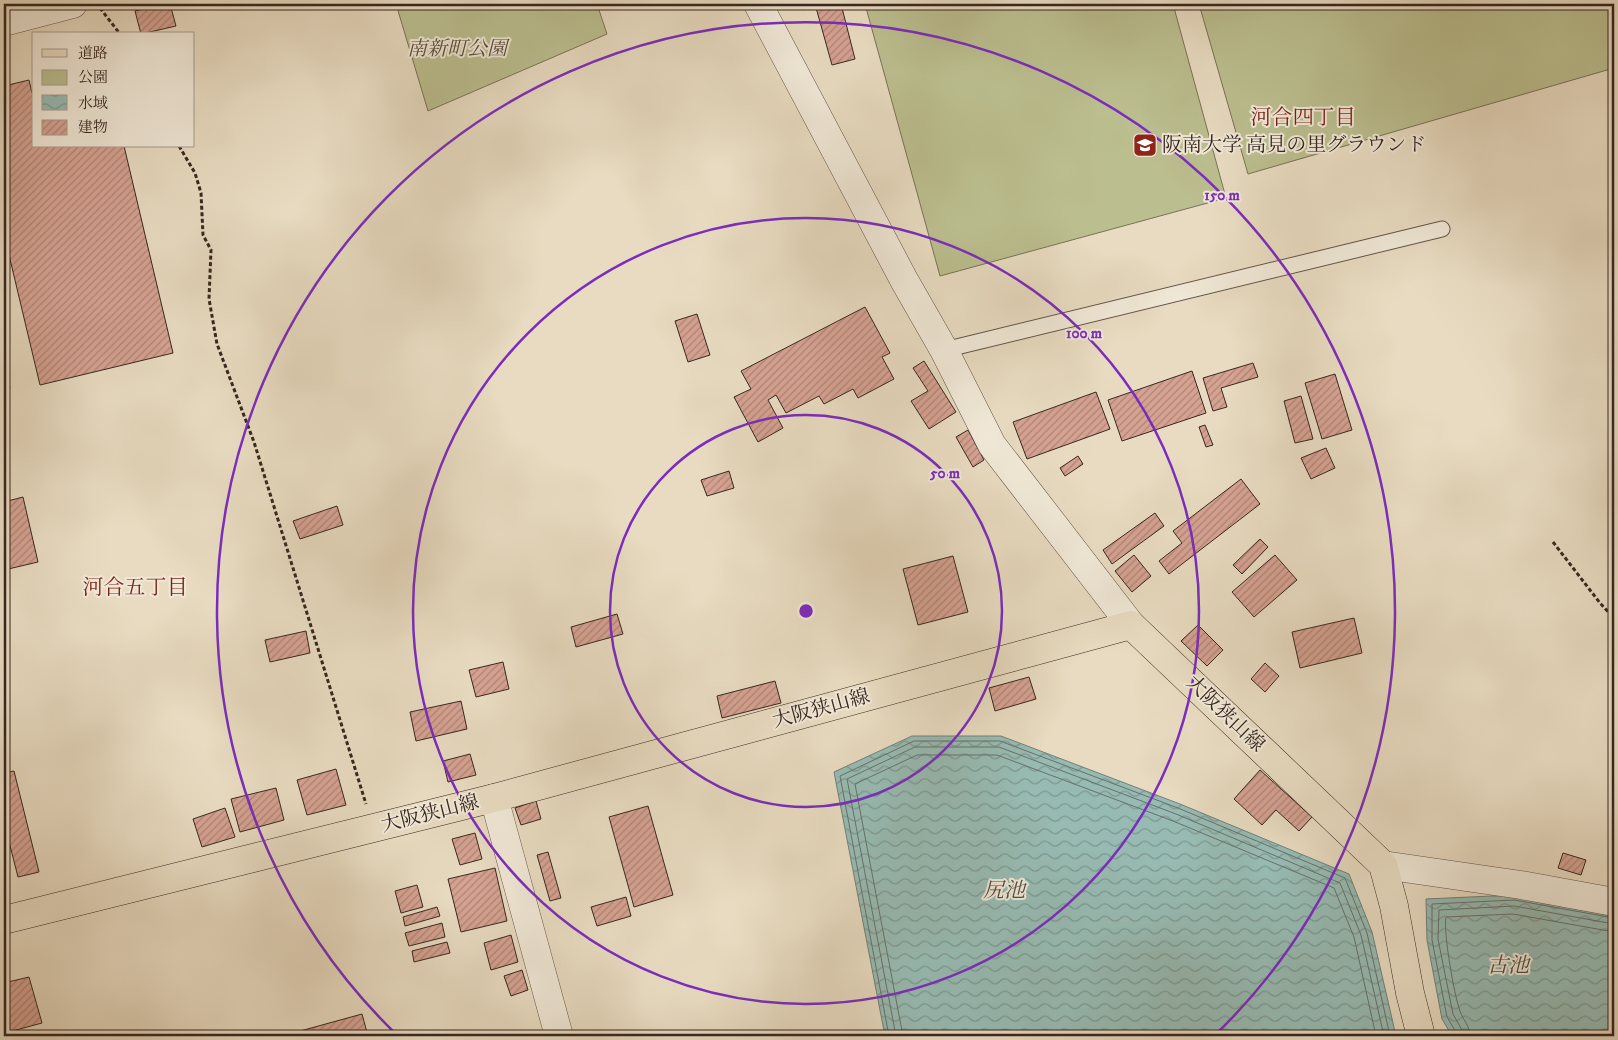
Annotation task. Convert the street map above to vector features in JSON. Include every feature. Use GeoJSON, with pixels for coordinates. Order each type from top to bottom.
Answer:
{"type":"FeatureCollection","features":[{"type":"Feature","properties":{"kind":"main road","name":"大阪狭山線"},"geometry":{"type":"LineString","coordinates":[[4,920],[494,798],[1131,625],[1383,865]]}},
{"type":"Feature","properties":{"kind":"main road"},"geometry":{"type":"LineString","coordinates":[[1383,865],[1396,914],[1410,993],[1421,1036]]}},
{"type":"Feature","properties":{"kind":"street"},"geometry":{"type":"LineString","coordinates":[[4,22],[44,7],[73,4]]}},
{"type":"Feature","properties":{"kind":"street"},"geometry":{"type":"LineString","coordinates":[[758,4],[904,280],[944,350],[992,446],[1131,625]]}},
{"type":"Feature","properties":{"kind":"street"},"geometry":{"type":"LineString","coordinates":[[494,798],[559,1036]]}},
{"type":"Feature","properties":{"kind":"street"},"geometry":{"type":"LineString","coordinates":[[1383,865],[1521,885],[1614,902]]}},
{"type":"Feature","properties":{"kind":"lane"},"geometry":{"type":"LineString","coordinates":[[944,350],[1442,229]]}},
{"type":"Feature","properties":{"kind":"path"},"geometry":{"type":"LineString","coordinates":[[96,4],[118,32]]}},
{"type":"Feature","properties":{"kind":"path"},"geometry":{"type":"LineString","coordinates":[[180,148],[195,173],[201,193],[203,235],[211,250],[209,299],[218,344],[254,442],[374,828]]}},
{"type":"Feature","properties":{"kind":"path"},"geometry":{"type":"LineString","coordinates":[[1553,542],[1600,603],[1614,618]]}},
{"type":"Feature","properties":{"kind":"green space","name":"南新町公園"},"geometry":{"type":"Polygon","coordinates":[[[396,4],[597,4],[607,34],[428,111],[396,4]]]}},
{"type":"Feature","properties":{"kind":"green space"},"geometry":{"type":"Polygon","coordinates":[[[865,4],[1173,4],[1226,198],[940,276],[865,4]]]}},
{"type":"Feature","properties":{"kind":"green space"},"geometry":{"type":"Polygon","coordinates":[[[1199,4],[1614,4],[1614,68],[1248,174],[1199,4]]]}},
{"type":"Feature","properties":{"kind":"water","name":"尻池"},"geometry":{"type":"Polygon","coordinates":[[[912,736],[1001,736],[1180,804],[1349,874],[1372,932],[1396,1036],[885,1036],[834,772],[912,736]]]}},
{"type":"Feature","properties":{"kind":"water","name":"古池"},"geometry":{"type":"Polygon","coordinates":[[[1514,895],[1614,913],[1614,1036],[1452,1036],[1442,1019],[1427,940],[1426,899],[1514,895]]]}},
{"type":"Feature","properties":{"kind":"building"},"geometry":{"type":"Polygon","coordinates":[[[161,4],[170,4],[176,26],[150,32],[140,32],[135,11],[161,4]]]}},
{"type":"Feature","properties":{"kind":"building"},"geometry":{"type":"Polygon","coordinates":[[[815,4],[841,4],[855,59],[832,65],[815,4]]]}},
{"type":"Feature","properties":{"kind":"building"},"geometry":{"type":"Polygon","coordinates":[[[29,80],[32,93],[32,148],[124,148],[173,353],[40,385],[4,234],[4,86],[29,80]]]}},
{"type":"Feature","properties":{"kind":"building"},"geometry":{"type":"Polygon","coordinates":[[[865,307],[890,353],[882,357],[894,379],[858,398],[853,389],[824,404],[819,396],[786,413],[776,395],[768,400],[783,428],[758,442],[734,397],[751,389],[741,371],[865,307]]]}},
{"type":"Feature","properties":{"kind":"building"},"geometry":{"type":"Polygon","coordinates":[[[697,314],[710,355],[688,362],[675,321],[697,314]]]}},
{"type":"Feature","properties":{"kind":"building"},"geometry":{"type":"Polygon","coordinates":[[[924,361],[956,412],[929,429],[911,401],[928,391],[913,368],[924,361]]]}},
{"type":"Feature","properties":{"kind":"building"},"geometry":{"type":"Polygon","coordinates":[[[1253,363],[1258,377],[1221,388],[1227,407],[1213,411],[1203,378],[1253,363]]]}},
{"type":"Feature","properties":{"kind":"building"},"geometry":{"type":"Polygon","coordinates":[[[4,367],[10,388],[4,390],[4,367]]]}},
{"type":"Feature","properties":{"kind":"building"},"geometry":{"type":"Polygon","coordinates":[[[1192,371],[1206,413],[1122,441],[1108,400],[1192,371]]]}},
{"type":"Feature","properties":{"kind":"building"},"geometry":{"type":"Polygon","coordinates":[[[1335,374],[1352,430],[1322,439],[1305,383],[1335,374]]]}},
{"type":"Feature","properties":{"kind":"building"},"geometry":{"type":"Polygon","coordinates":[[[1096,392],[1110,429],[1027,459],[1013,422],[1096,392]]]}},
{"type":"Feature","properties":{"kind":"building"},"geometry":{"type":"Polygon","coordinates":[[[1301,396],[1313,439],[1295,443],[1284,401],[1301,396]]]}},
{"type":"Feature","properties":{"kind":"building"},"geometry":{"type":"Polygon","coordinates":[[[1205,425],[1213,445],[1206,447],[1199,427],[1205,425]]]}},
{"type":"Feature","properties":{"kind":"building"},"geometry":{"type":"Polygon","coordinates":[[[968,430],[984,460],[973,467],[956,437],[968,430]]]}},
{"type":"Feature","properties":{"kind":"building"},"geometry":{"type":"Polygon","coordinates":[[[1326,448],[1335,468],[1311,479],[1301,458],[1326,448]]]}},
{"type":"Feature","properties":{"kind":"building"},"geometry":{"type":"Polygon","coordinates":[[[1078,456],[1083,464],[1065,476],[1060,468],[1078,456]]]}},
{"type":"Feature","properties":{"kind":"building"},"geometry":{"type":"Polygon","coordinates":[[[729,471],[734,488],[707,496],[701,480],[729,471]]]}},
{"type":"Feature","properties":{"kind":"building"},"geometry":{"type":"Polygon","coordinates":[[[1241,479],[1260,504],[1169,574],[1159,561],[1182,543],[1173,531],[1241,479]]]}},
{"type":"Feature","properties":{"kind":"building"},"geometry":{"type":"Polygon","coordinates":[[[23,497],[38,562],[4,570],[4,502],[23,497]]]}},
{"type":"Feature","properties":{"kind":"building"},"geometry":{"type":"Polygon","coordinates":[[[337,506],[343,525],[300,539],[293,521],[337,506]]]}},
{"type":"Feature","properties":{"kind":"building"},"geometry":{"type":"Polygon","coordinates":[[[1155,513],[1164,526],[1112,564],[1103,550],[1155,513]]]}},
{"type":"Feature","properties":{"kind":"building"},"geometry":{"type":"Polygon","coordinates":[[[1260,539],[1268,547],[1242,574],[1233,565],[1260,539]]]}},
{"type":"Feature","properties":{"kind":"building"},"geometry":{"type":"Polygon","coordinates":[[[1134,555],[1151,576],[1132,592],[1115,571],[1134,555]]]}},
{"type":"Feature","properties":{"kind":"building"},"geometry":{"type":"Polygon","coordinates":[[[1275,555],[1297,580],[1254,617],[1232,592],[1275,555]]]}},
{"type":"Feature","properties":{"kind":"building"},"geometry":{"type":"Polygon","coordinates":[[[953,556],[968,612],[918,625],[903,569],[953,556]]]}},
{"type":"Feature","properties":{"kind":"building"},"geometry":{"type":"Polygon","coordinates":[[[617,614],[623,634],[576,647],[571,627],[617,614]]]}},
{"type":"Feature","properties":{"kind":"building"},"geometry":{"type":"Polygon","coordinates":[[[1354,618],[1362,653],[1300,668],[1292,632],[1354,618]]]}},
{"type":"Feature","properties":{"kind":"building"},"geometry":{"type":"Polygon","coordinates":[[[1198,625],[1223,650],[1207,666],[1181,641],[1198,625]]]}},
{"type":"Feature","properties":{"kind":"building"},"geometry":{"type":"Polygon","coordinates":[[[306,631],[310,653],[270,662],[265,640],[306,631]]]}},
{"type":"Feature","properties":{"kind":"building"},"geometry":{"type":"Polygon","coordinates":[[[503,662],[509,689],[476,697],[469,670],[503,662]]]}},
{"type":"Feature","properties":{"kind":"building"},"geometry":{"type":"Polygon","coordinates":[[[1265,663],[1279,676],[1265,692],[1251,679],[1265,663]]]}},
{"type":"Feature","properties":{"kind":"building"},"geometry":{"type":"Polygon","coordinates":[[[1029,677],[1036,699],[995,711],[989,688],[1029,677]]]}},
{"type":"Feature","properties":{"kind":"building"},"geometry":{"type":"Polygon","coordinates":[[[775,681],[781,703],[722,718],[717,696],[775,681]]]}},
{"type":"Feature","properties":{"kind":"building"},"geometry":{"type":"Polygon","coordinates":[[[461,701],[467,729],[416,741],[410,712],[461,701]]]}},
{"type":"Feature","properties":{"kind":"building"},"geometry":{"type":"Polygon","coordinates":[[[470,754],[476,775],[448,782],[443,761],[470,754]]]}},
{"type":"Feature","properties":{"kind":"building"},"geometry":{"type":"Polygon","coordinates":[[[336,769],[346,805],[307,815],[297,780],[336,769]]]}},
{"type":"Feature","properties":{"kind":"building"},"geometry":{"type":"Polygon","coordinates":[[[1260,770],[1312,817],[1299,831],[1276,810],[1262,825],[1234,799],[1260,770]]]}},
{"type":"Feature","properties":{"kind":"building"},"geometry":{"type":"Polygon","coordinates":[[[14,771],[39,872],[18,877],[4,822],[4,773],[14,771]]]}},
{"type":"Feature","properties":{"kind":"building"},"geometry":{"type":"Polygon","coordinates":[[[276,788],[284,820],[240,832],[231,799],[276,788]]]}},
{"type":"Feature","properties":{"kind":"building"},"geometry":{"type":"Polygon","coordinates":[[[536,801],[541,819],[521,825],[515,808],[536,801]]]}},
{"type":"Feature","properties":{"kind":"building"},"geometry":{"type":"Polygon","coordinates":[[[648,806],[673,895],[634,907],[609,817],[648,806]]]}},
{"type":"Feature","properties":{"kind":"building"},"geometry":{"type":"Polygon","coordinates":[[[225,808],[235,837],[202,847],[193,819],[225,808]]]}},
{"type":"Feature","properties":{"kind":"building"},"geometry":{"type":"Polygon","coordinates":[[[475,833],[482,859],[460,865],[452,839],[475,833]]]}},
{"type":"Feature","properties":{"kind":"building"},"geometry":{"type":"Polygon","coordinates":[[[548,852],[561,898],[550,901],[537,855],[548,852]]]}},
{"type":"Feature","properties":{"kind":"building"},"geometry":{"type":"Polygon","coordinates":[[[1563,853],[1586,860],[1581,875],[1558,868],[1563,853]]]}},
{"type":"Feature","properties":{"kind":"building"},"geometry":{"type":"Polygon","coordinates":[[[495,868],[507,921],[461,932],[448,879],[495,868]]]}},
{"type":"Feature","properties":{"kind":"building"},"geometry":{"type":"Polygon","coordinates":[[[417,885],[423,907],[401,913],[395,891],[417,885]]]}},
{"type":"Feature","properties":{"kind":"building"},"geometry":{"type":"Polygon","coordinates":[[[626,897],[631,916],[597,926],[591,907],[626,897]]]}},
{"type":"Feature","properties":{"kind":"building"},"geometry":{"type":"Polygon","coordinates":[[[437,907],[440,916],[405,926],[403,917],[437,907]]]}},
{"type":"Feature","properties":{"kind":"building"},"geometry":{"type":"Polygon","coordinates":[[[442,923],[445,937],[409,946],[405,933],[442,923]]]}},
{"type":"Feature","properties":{"kind":"building"},"geometry":{"type":"Polygon","coordinates":[[[511,935],[518,962],[491,970],[484,943],[511,935]]]}},
{"type":"Feature","properties":{"kind":"building"},"geometry":{"type":"Polygon","coordinates":[[[447,942],[450,953],[414,962],[412,951],[447,942]]]}},
{"type":"Feature","properties":{"kind":"building"},"geometry":{"type":"Polygon","coordinates":[[[522,970],[528,990],[511,996],[504,976],[522,970]]]}},
{"type":"Feature","properties":{"kind":"building"},"geometry":{"type":"Polygon","coordinates":[[[29,977],[42,1023],[5,1033],[4,983],[29,977]]]}},
{"type":"Feature","properties":{"kind":"building"},"geometry":{"type":"Polygon","coordinates":[[[362,1014],[368,1036],[282,1036],[362,1014]]]}},
{"type":"Feature","properties":{"kind":"place","name":"阪南大学 高見の里グラウンド"},"geometry":{"type":"Point","coordinates":[1145,145]}},
{"type":"Feature","properties":{"kind":"district","name":"河合四丁目"},"geometry":{"type":"Point","coordinates":[1303,118]}},
{"type":"Feature","properties":{"kind":"district","name":"河合五丁目"},"geometry":{"type":"Point","coordinates":[135,588]}}]}
